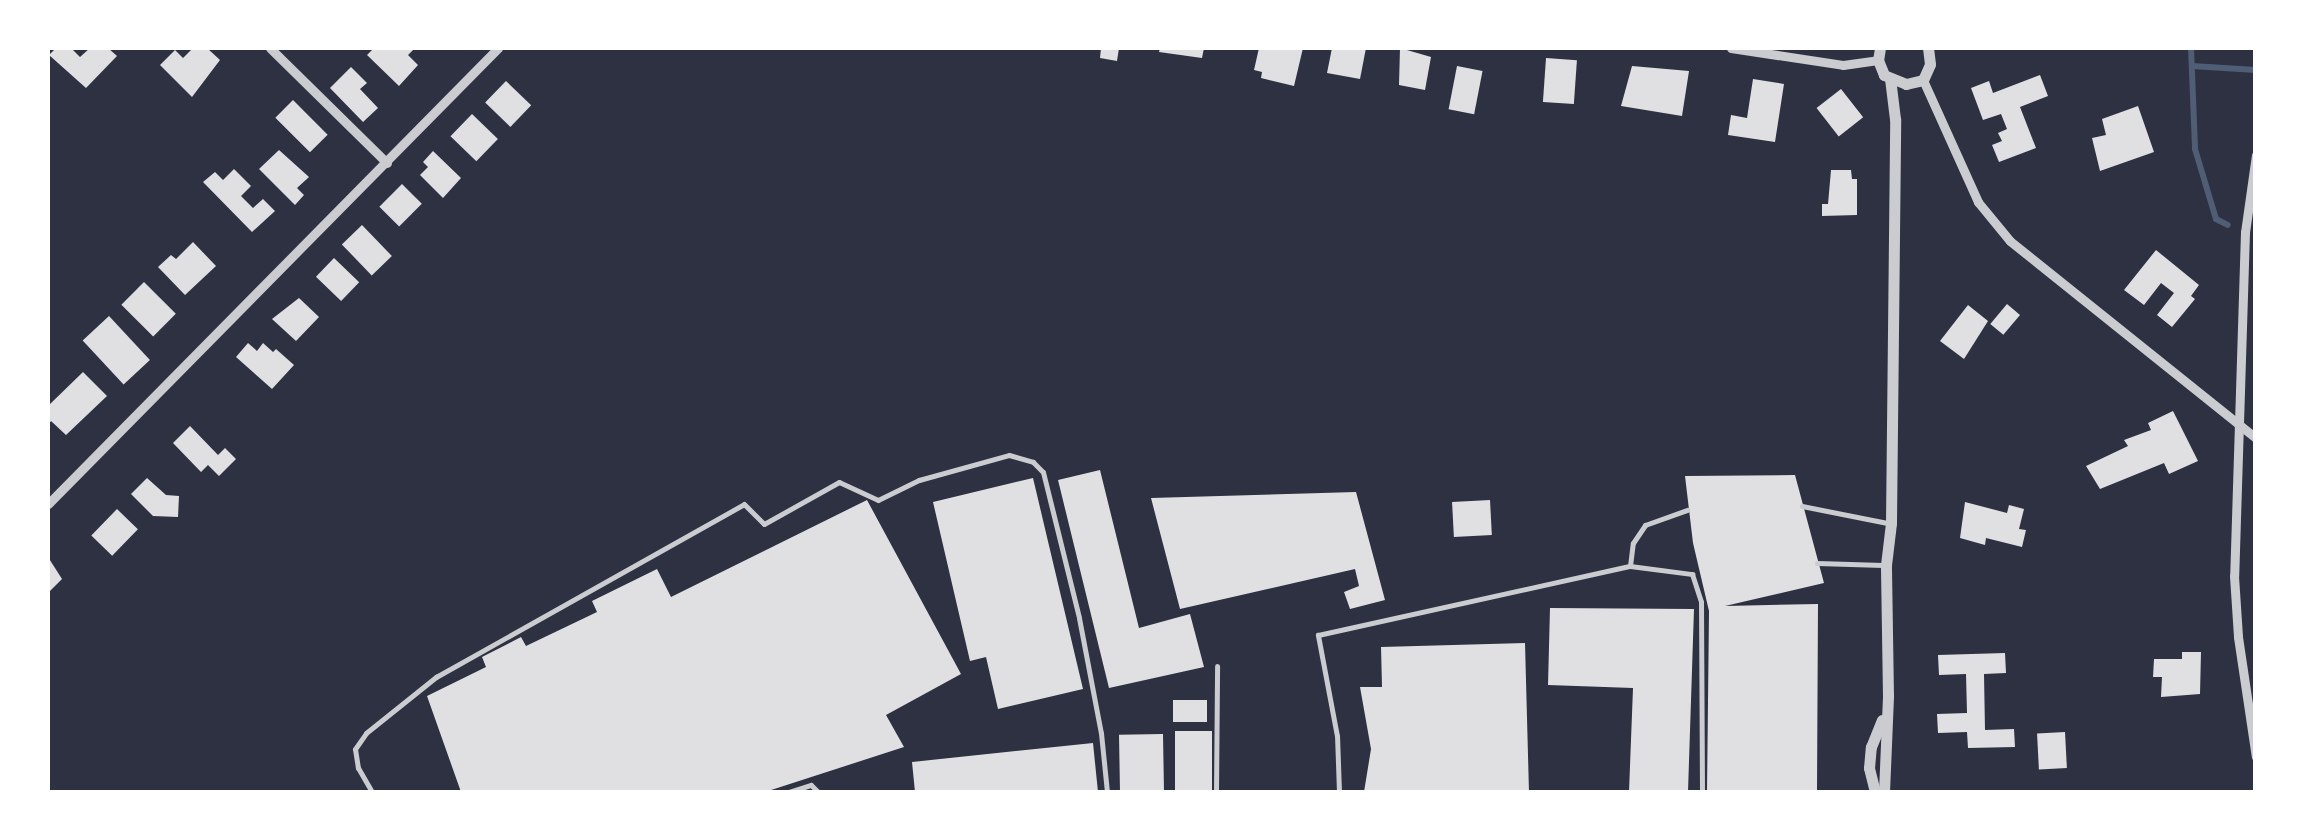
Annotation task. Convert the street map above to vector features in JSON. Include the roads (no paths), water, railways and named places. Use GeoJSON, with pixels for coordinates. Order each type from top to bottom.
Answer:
{"type":"FeatureCollection","features":[{"type":"Feature","properties":{"kind":"street"},"geometry":{"type":"LineString","coordinates":[[270,48],[386,163]]}},
{"type":"Feature","properties":{"kind":"street"},"geometry":{"type":"LineString","coordinates":[[48,504],[498,48]]}},
{"type":"Feature","properties":{"kind":"street"},"geometry":{"type":"LineString","coordinates":[[1732,48],[1843,64],[1879,54],[1890,80],[1895,119],[1884,792]]}},
{"type":"Feature","properties":{"kind":"street"},"geometry":{"type":"LineString","coordinates":[[1928,48],[1930,64],[1923,80],[1978,202],[2010,242],[2256,438]]}},
{"type":"Feature","properties":{"kind":"street"},"geometry":{"type":"LineString","coordinates":[[1890,80],[1906,84],[1923,80]]}},
{"type":"Feature","properties":{"kind":"street"},"geometry":{"type":"LineString","coordinates":[[2256,156],[2246,232],[2235,592],[2256,758]]}},
{"type":"Feature","properties":{"kind":"street"},"geometry":{"type":"LineString","coordinates":[[1875,792],[1869,768],[1871,747],[1888,702]]}},
{"type":"Feature","properties":{"kind":"lane"},"geometry":{"type":"LineString","coordinates":[[372,792],[358,768],[355,749],[366,733],[436,678],[744,504],[764,524],[839,482],[878,500],[919,480],[1009,455],[1033,462],[1043,472],[1080,618],[1102,733],[1107,792]]}},
{"type":"Feature","properties":{"kind":"lane"},"geometry":{"type":"LineString","coordinates":[[1802,506],[1891,524]]}},
{"type":"Feature","properties":{"kind":"lane"},"geometry":{"type":"LineString","coordinates":[[1630,566],[1634,544],[1645,525],[1687,510]]}},
{"type":"Feature","properties":{"kind":"lane"},"geometry":{"type":"LineString","coordinates":[[1818,563],[1886,565]]}},
{"type":"Feature","properties":{"kind":"lane"},"geometry":{"type":"LineString","coordinates":[[1338,792],[1337,736],[1318,635],[1630,566],[1696,573],[1701,602],[1702,792]]}},
{"type":"Feature","properties":{"kind":"lane"},"geometry":{"type":"LineString","coordinates":[[1216,792],[1217,666]]}},
{"type":"Feature","properties":{"kind":"lane"},"geometry":{"type":"LineString","coordinates":[[789,792],[811,785],[818,792]]}},
{"type":"Feature","properties":{"kind":"waterway"},"geometry":{"type":"LineString","coordinates":[[2191,48],[2195,149],[2216,219],[2228,225]]}},
{"type":"Feature","properties":{"kind":"waterway"},"geometry":{"type":"LineString","coordinates":[[2192,66],[2256,70]]}}]}
